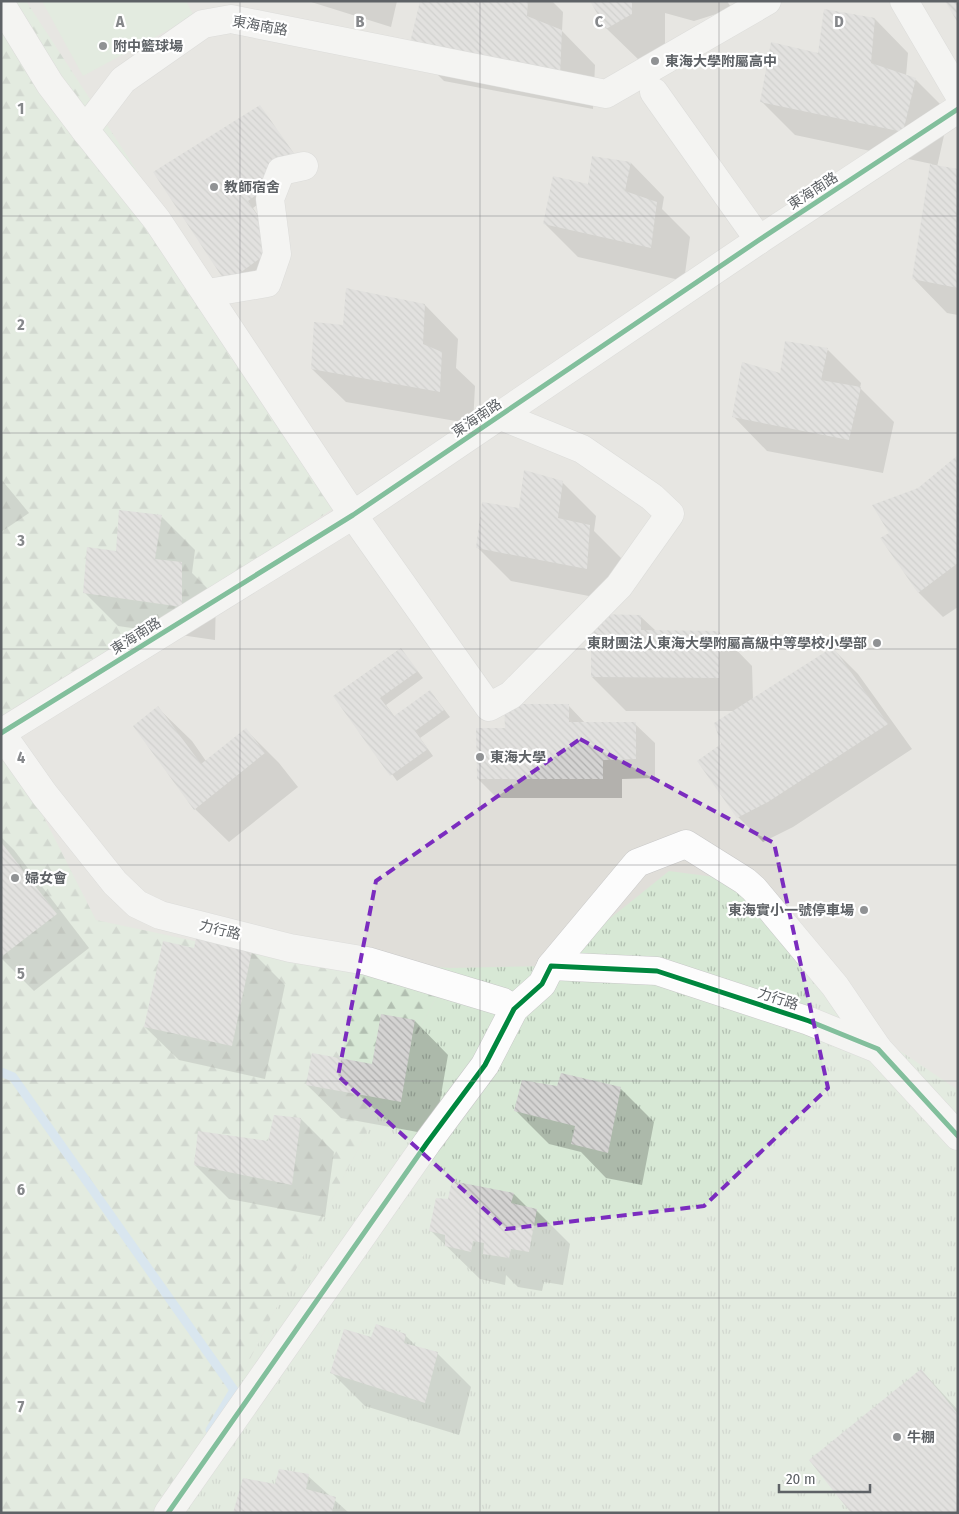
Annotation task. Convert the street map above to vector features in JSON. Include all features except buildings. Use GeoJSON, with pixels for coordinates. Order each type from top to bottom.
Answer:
{"type":"FeatureCollection","features":[{"type":"Feature","properties":{"kind":"street","name":"東海南路"},"geometry":{"type":"LineString","coordinates":[[85,130],[123,80],[203,24],[231,19],[606,94],[767,1]]}},
{"type":"Feature","properties":{"kind":"street"},"geometry":{"type":"LineString","coordinates":[[904,1],[958,93]]}},
{"type":"Feature","properties":{"kind":"street"},"geometry":{"type":"LineString","coordinates":[[1,4],[50,84],[157,220],[208,293],[353,515],[489,707],[511,695],[619,586],[670,514],[652,497],[582,449],[501,416]]}},
{"type":"Feature","properties":{"kind":"street"},"geometry":{"type":"LineString","coordinates":[[654,92],[759,240]]}},
{"type":"Feature","properties":{"kind":"street","name":"東海南路"},"geometry":{"type":"LineString","coordinates":[[1,733],[353,515],[759,240],[958,109]]}},
{"type":"Feature","properties":{"kind":"street"},"geometry":{"type":"LineString","coordinates":[[208,293],[267,283],[277,254],[270,199],[281,171],[304,166]]}},
{"type":"Feature","properties":{"kind":"street","name":"力行路"},"geometry":{"type":"LineString","coordinates":[[1,733],[44,794],[114,883],[137,904],[160,914],[290,948],[367,961],[503,1002],[514,1009]]}},
{"type":"Feature","properties":{"kind":"street"},"geometry":{"type":"LineString","coordinates":[[168,1513],[427,1143],[485,1065],[514,1009],[542,984],[551,966],[637,863],[686,844],[745,881],[754,889],[835,986],[878,1049]]}},
{"type":"Feature","properties":{"kind":"street","name":"力行路"},"geometry":{"type":"LineString","coordinates":[[551,966],[657,971],[809,1021],[878,1049],[958,1136]]}},
{"type":"Feature","properties":{"kind":"highlighted area"},"geometry":{"type":"Polygon","coordinates":[[[580,739],[774,843],[828,1088],[704,1206],[506,1229],[338,1076],[376,881],[580,739]]]}},
{"type":"Feature","properties":{"kind":"shaded area","name":"東海大學"},"geometry":{"type":"Polygon","coordinates":[[[1,1],[958,1],[958,1513],[1,1513],[1,1]]]}},
{"type":"Feature","properties":{"kind":"green space"},"geometry":{"type":"Polygon","coordinates":[[[1,1],[26,1],[350,497],[1,733],[1,1]]]}},
{"type":"Feature","properties":{"kind":"green space","name":"附中籃球場"},"geometry":{"type":"Polygon","coordinates":[[[42,1],[186,1],[194,16],[83,76],[42,1]]]}},
{"type":"Feature","properties":{"kind":"green space"},"geometry":{"type":"Polygon","coordinates":[[[1,733],[96,920],[265,956],[451,968],[234,1390],[164,1513],[1,1513],[1,733]]]}},
{"type":"Feature","properties":{"kind":"green space"},"geometry":{"type":"Polygon","coordinates":[[[669,871],[745,881],[860,1024],[958,1090],[958,1513],[164,1513],[234,1390],[451,968],[551,966],[669,871]]]}},
{"type":"Feature","properties":{"kind":"waterway"},"geometry":{"type":"LineString","coordinates":[[1,1072],[13,1077],[234,1390],[210,1430]]}},
{"type":"Feature","properties":{"kind":"cycle path"},"geometry":{"type":"LineString","coordinates":[[1,733],[353,515],[759,240],[958,109]]}},
{"type":"Feature","properties":{"kind":"cycle path"},"geometry":{"type":"LineString","coordinates":[[168,1513],[427,1143],[485,1065],[514,1009],[542,984],[551,966],[657,971],[809,1021],[878,1049],[958,1136]]}},
{"type":"Feature","properties":{"kind":"place","name":"附中籃球場"},"geometry":{"type":"Point","coordinates":[103,46]}},
{"type":"Feature","properties":{"kind":"place","name":"東海大學附屬高中"},"geometry":{"type":"Point","coordinates":[655,61]}},
{"type":"Feature","properties":{"kind":"place","name":"教師宿舍"},"geometry":{"type":"Point","coordinates":[214,187]}},
{"type":"Feature","properties":{"kind":"place","name":"東財團法人東海大學附屬高級中等學校小學部"},"geometry":{"type":"Point","coordinates":[877,643]}},
{"type":"Feature","properties":{"kind":"place","name":"東海大學"},"geometry":{"type":"Point","coordinates":[480,757]}},
{"type":"Feature","properties":{"kind":"place","name":"婦女會"},"geometry":{"type":"Point","coordinates":[15,878]}},
{"type":"Feature","properties":{"kind":"place","name":"東海實小一號停車場"},"geometry":{"type":"Point","coordinates":[864,910]}},
{"type":"Feature","properties":{"kind":"place","name":"牛棚"},"geometry":{"type":"Point","coordinates":[897,1437]}}]}
